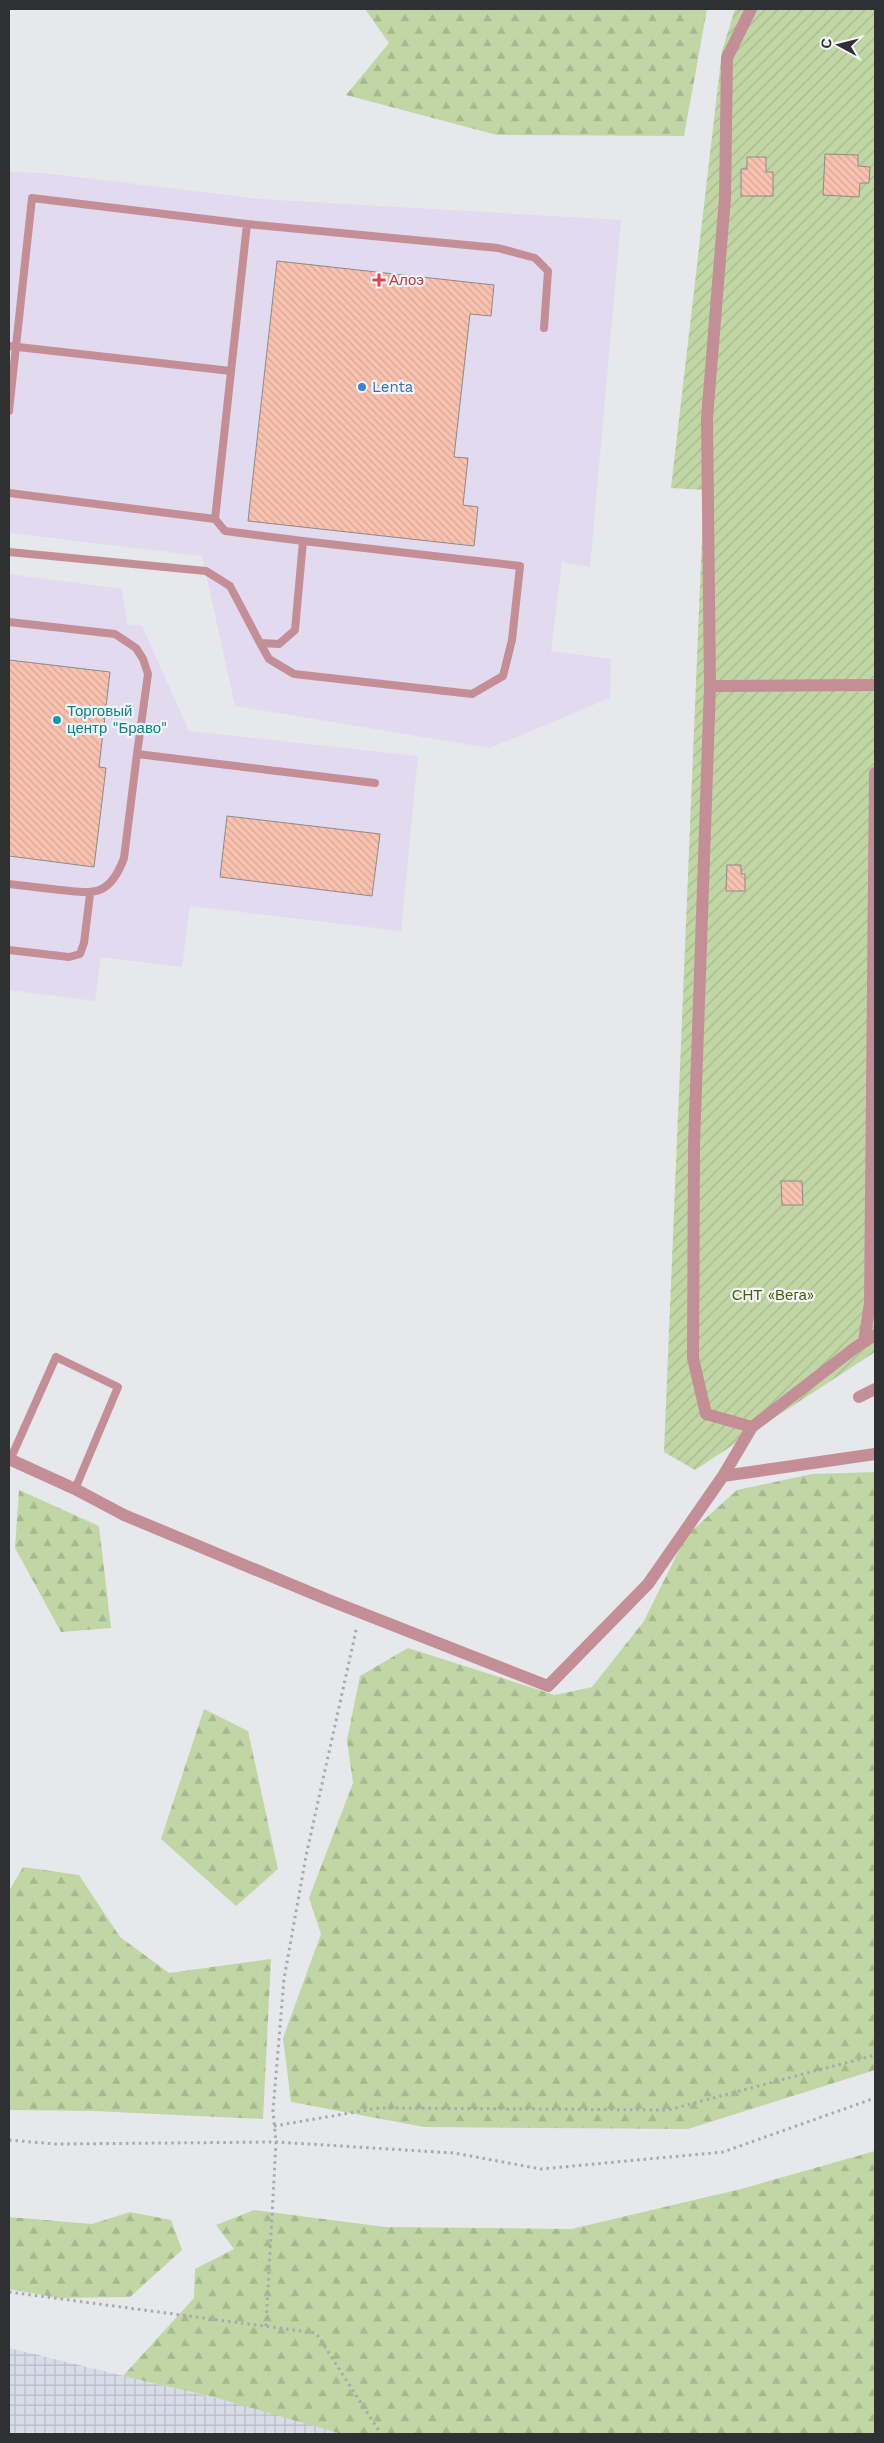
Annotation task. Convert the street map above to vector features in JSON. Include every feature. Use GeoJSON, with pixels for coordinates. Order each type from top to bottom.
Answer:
{"type":"FeatureCollection","features":[{"type":"Feature","properties":{"kind":"street"},"geometry":{"type":"LineString","coordinates":[[751,9],[727,58],[725,198],[707,418],[710,686],[694,1136],[693,1358],[706,1414],[752,1427]]}},
{"type":"Feature","properties":{"kind":"street"},"geometry":{"type":"LineString","coordinates":[[710,686],[875,685]]}},
{"type":"Feature","properties":{"kind":"street"},"geometry":{"type":"LineString","coordinates":[[864,1342],[870,1302],[875,773]]}},
{"type":"Feature","properties":{"kind":"street"},"geometry":{"type":"LineString","coordinates":[[9,1459],[75,1489],[124,1515],[360,1613],[548,1686],[648,1584],[722,1476],[752,1427],[875,1335]]}},
{"type":"Feature","properties":{"kind":"street"},"geometry":{"type":"LineString","coordinates":[[859,1398],[875,1389]]}},
{"type":"Feature","properties":{"kind":"street"},"geometry":{"type":"LineString","coordinates":[[722,1476],[875,1454]]}},
{"type":"Feature","properties":{"kind":"lane"},"geometry":{"type":"LineString","coordinates":[[9,411],[12,346],[32,198],[247,224],[498,248],[535,258],[548,271],[544,328]]}},
{"type":"Feature","properties":{"kind":"lane"},"geometry":{"type":"LineString","coordinates":[[215,519],[247,224]]}},
{"type":"Feature","properties":{"kind":"lane"},"geometry":{"type":"LineString","coordinates":[[12,346],[231,371]]}},
{"type":"Feature","properties":{"kind":"lane"},"geometry":{"type":"LineString","coordinates":[[9,493],[215,519],[225,531],[520,566],[512,640],[504,676],[472,694],[294,674],[270,659],[230,586],[206,571],[9,552]]}},
{"type":"Feature","properties":{"kind":"lane"},"geometry":{"type":"LineString","coordinates":[[260,643],[278,644],[295,630],[303,541]]}},
{"type":"Feature","properties":{"kind":"lane"},"geometry":{"type":"LineString","coordinates":[[9,622],[115,634],[136,648],[148,674],[124,858],[118,874],[110,884],[90,894],[9,884]]}},
{"type":"Feature","properties":{"kind":"lane"},"geometry":{"type":"LineString","coordinates":[[137,754],[375,783]]}},
{"type":"Feature","properties":{"kind":"lane"},"geometry":{"type":"LineString","coordinates":[[9,950],[69,957],[80,954],[84,943],[90,894]]}},
{"type":"Feature","properties":{"kind":"lane"},"geometry":{"type":"LineString","coordinates":[[9,1459],[56,1357],[118,1387],[75,1489]]}},
{"type":"Feature","properties":{"kind":"path"},"geometry":{"type":"LineString","coordinates":[[266,2326],[276,2142],[273,2111],[284,1979],[306,1856],[360,1613]]}},
{"type":"Feature","properties":{"kind":"path"},"geometry":{"type":"LineString","coordinates":[[274,2126],[379,2108],[668,2110],[875,2055]]}},
{"type":"Feature","properties":{"kind":"path"},"geometry":{"type":"LineString","coordinates":[[9,2140],[55,2144],[276,2142],[454,2153],[541,2169],[722,2152],[875,2098]]}},
{"type":"Feature","properties":{"kind":"path"},"geometry":{"type":"LineString","coordinates":[[9,2292],[316,2333],[381,2434]]}},
{"type":"Feature","properties":{"kind":"shaded area"},"geometry":{"type":"Polygon","coordinates":[[[9,172],[44,173],[260,199],[621,220],[590,567],[562,562],[551,651],[611,659],[610,698],[490,748],[235,706],[202,556],[9,533],[9,172]]]}},
{"type":"Feature","properties":{"kind":"shaded area"},"geometry":{"type":"Polygon","coordinates":[[[9,574],[122,589],[127,624],[142,626],[189,731],[418,756],[401,931],[190,906],[182,967],[101,957],[95,1001],[9,990],[9,574]]]}},
{"type":"Feature","properties":{"kind":"shaded area"},"geometry":{"type":"Polygon","coordinates":[[[9,2348],[248,2406],[343,2434],[9,2434],[9,2348]]]}},
{"type":"Feature","properties":{"kind":"green space"},"geometry":{"type":"Polygon","coordinates":[[[365,9],[707,9],[684,136],[497,135],[346,95],[389,43],[365,9]]]}},
{"type":"Feature","properties":{"kind":"green space","name":"СНТ «Вега»"},"geometry":{"type":"Polygon","coordinates":[[[735,9],[875,9],[875,1352],[695,1470],[664,1452],[704,490],[671,488],[722,51],[735,9]]]}},
{"type":"Feature","properties":{"kind":"green space"},"geometry":{"type":"Polygon","coordinates":[[[875,1472],[875,2070],[688,2129],[424,2127],[291,2102],[283,2038],[321,1934],[309,1898],[353,1783],[347,1740],[360,1676],[408,1648],[555,1695],[592,1687],[644,1621],[686,1536],[737,1490],[812,1474],[875,1472]]]}},
{"type":"Feature","properties":{"kind":"green space"},"geometry":{"type":"Polygon","coordinates":[[[19,1490],[99,1526],[111,1628],[61,1632],[15,1548],[19,1490]]]}},
{"type":"Feature","properties":{"kind":"green space"},"geometry":{"type":"Polygon","coordinates":[[[204,1709],[248,1731],[278,1869],[236,1906],[161,1839],[204,1709]]]}},
{"type":"Feature","properties":{"kind":"green space"},"geometry":{"type":"Polygon","coordinates":[[[23,1867],[79,1875],[120,1937],[169,1973],[271,1959],[263,2119],[94,2111],[9,2110],[9,1891],[23,1867]]]}},
{"type":"Feature","properties":{"kind":"green space"},"geometry":{"type":"Polygon","coordinates":[[[875,2151],[875,2434],[342,2434],[213,2397],[123,2376],[194,2298],[195,2269],[234,2249],[216,2225],[254,2210],[385,2227],[571,2229],[741,2189],[875,2151]]]}},
{"type":"Feature","properties":{"kind":"green space"},"geometry":{"type":"Polygon","coordinates":[[[130,2212],[171,2220],[182,2250],[130,2297],[59,2298],[9,2289],[9,2217],[92,2224],[130,2212]]]}},
{"type":"Feature","properties":{"kind":"building"},"geometry":{"type":"Polygon","coordinates":[[[825,154],[858,155],[858,166],[870,167],[869,183],[860,183],[859,197],[823,195],[825,154]]]}},
{"type":"Feature","properties":{"kind":"building"},"geometry":{"type":"Polygon","coordinates":[[[747,157],[766,157],[766,172],[773,172],[773,196],[741,196],[741,169],[747,169],[747,157]]]}},
{"type":"Feature","properties":{"kind":"building","name":"Lenta"},"geometry":{"type":"Polygon","coordinates":[[[277,261],[494,285],[491,316],[470,314],[454,457],[468,458],[463,505],[478,507],[474,546],[248,521],[277,261]]]}},
{"type":"Feature","properties":{"kind":"building","name":"Торговый центр \"Браво\""},"geometry":{"type":"Polygon","coordinates":[[[9,660],[110,672],[99,767],[106,768],[94,867],[9,856],[9,660]]]}},
{"type":"Feature","properties":{"kind":"building"},"geometry":{"type":"Polygon","coordinates":[[[227,816],[380,834],[372,896],[220,877],[227,816]]]}},
{"type":"Feature","properties":{"kind":"building"},"geometry":{"type":"Polygon","coordinates":[[[727,865],[741,865],[741,874],[745,874],[745,891],[726,891],[727,865]]]}},
{"type":"Feature","properties":{"kind":"building"},"geometry":{"type":"Polygon","coordinates":[[[781,1181],[802,1181],[803,1205],[782,1205],[781,1181]]]}},
{"type":"Feature","properties":{"kind":"place","name":"Алоэ"},"geometry":{"type":"Point","coordinates":[379,280]}},
{"type":"Feature","properties":{"kind":"place","name":"Lenta"},"geometry":{"type":"Point","coordinates":[362,387]}},
{"type":"Feature","properties":{"kind":"place","name":"Торговый центр \"Браво\""},"geometry":{"type":"Point","coordinates":[57,720]}}]}
